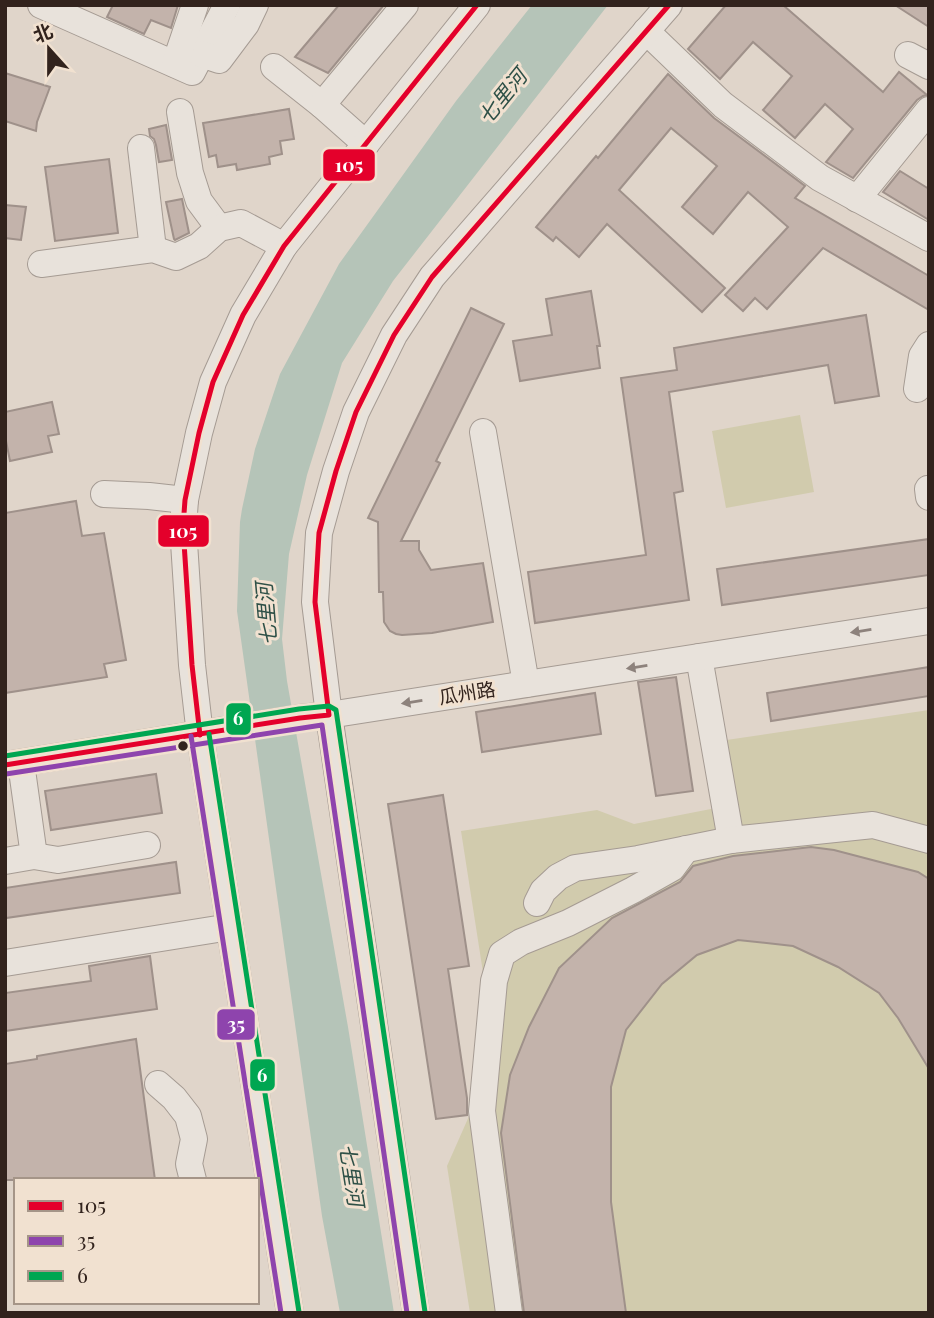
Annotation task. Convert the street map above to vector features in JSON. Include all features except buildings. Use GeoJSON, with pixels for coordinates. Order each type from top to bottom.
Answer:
{"type":"FeatureCollection","features":[{"type":"Feature","properties":{"kind":"street"},"geometry":{"type":"LineString","coordinates":[[41,5],[192,72],[227,5]]}},
{"type":"Feature","properties":{"kind":"street"},"geometry":{"type":"LineString","coordinates":[[175,64],[195,5]]}},
{"type":"Feature","properties":{"kind":"street"},"geometry":{"type":"LineString","coordinates":[[201,54],[219,60],[246,24],[256,5]]}},
{"type":"Feature","properties":{"kind":"street"},"geometry":{"type":"LineString","coordinates":[[323,105],[405,5]]}},
{"type":"Feature","properties":{"kind":"street"},"geometry":{"type":"LineString","coordinates":[[283,1312],[268,1235],[230,927],[200,735],[192,665],[183,527],[185,500],[213,382],[243,315],[285,246],[477,5]]}},
{"type":"Feature","properties":{"kind":"street"},"geometry":{"type":"LineString","coordinates":[[416,1313],[329,715],[315,602],[319,533],[356,412],[394,335],[432,277],[668,5]]}},
{"type":"Feature","properties":{"kind":"street"},"geometry":{"type":"LineString","coordinates":[[646,31],[723,105],[820,178],[929,238]]}},
{"type":"Feature","properties":{"kind":"street"},"geometry":{"type":"LineString","coordinates":[[274,67],[323,105],[366,144]]}},
{"type":"Feature","properties":{"kind":"street"},"geometry":{"type":"LineString","coordinates":[[857,199],[929,110]]}},
{"type":"Feature","properties":{"kind":"street"},"geometry":{"type":"LineString","coordinates":[[180,112],[190,173],[199,201],[219,228]]}},
{"type":"Feature","properties":{"kind":"street"},"geometry":{"type":"LineString","coordinates":[[141,148],[153,249]]}},
{"type":"Feature","properties":{"kind":"street"},"geometry":{"type":"LineString","coordinates":[[41,264],[153,249],[176,257],[199,246],[219,228],[241,223],[285,246]]}},
{"type":"Feature","properties":{"kind":"street"},"geometry":{"type":"LineString","coordinates":[[917,389],[922,356],[929,345]]}},
{"type":"Feature","properties":{"kind":"street"},"geometry":{"type":"LineString","coordinates":[[483,432],[526,684]]}},
{"type":"Feature","properties":{"kind":"street"},"geometry":{"type":"LineString","coordinates":[[104,494],[185,500]]}},
{"type":"Feature","properties":{"kind":"street","name":"瓜州路"},"geometry":{"type":"LineString","coordinates":[[13,764],[929,621]]}},
{"type":"Feature","properties":{"kind":"street"},"geometry":{"type":"LineString","coordinates":[[699,657],[731,840]]}},
{"type":"Feature","properties":{"kind":"street"},"geometry":{"type":"LineString","coordinates":[[13,764],[34,856]]}},
{"type":"Feature","properties":{"kind":"street"},"geometry":{"type":"LineString","coordinates":[[537,903],[543,891],[558,877],[575,869],[731,840],[873,825],[929,840]]}},
{"type":"Feature","properties":{"kind":"street"},"geometry":{"type":"LineString","coordinates":[[5,860],[34,856],[58,859],[147,845]]}},
{"type":"Feature","properties":{"kind":"street"},"geometry":{"type":"LineString","coordinates":[[509,1313],[482,1111],[494,981],[502,954],[521,942],[568,923],[633,890],[671,868],[686,849]]}},
{"type":"Feature","properties":{"kind":"street"},"geometry":{"type":"LineString","coordinates":[[5,963],[230,927]]}},
{"type":"Feature","properties":{"kind":"street"},"geometry":{"type":"LineString","coordinates":[[158,1084],[188,1116],[194,1139],[190,1164],[193,1178]]}},
{"type":"Feature","properties":{"kind":"shaded area"},"geometry":{"type":"Polygon","coordinates":[[[800,415],[814,492],[726,508],[712,431],[800,415]]]}},
{"type":"Feature","properties":{"kind":"shaded area"},"geometry":{"type":"Polygon","coordinates":[[[929,710],[929,1313],[470,1313],[447,1166],[470,1114],[494,1043],[461,831],[597,810],[634,824],[716,808],[706,743],[929,710]]]}},
{"type":"Feature","properties":{"kind":"water","name":"七里河"},"geometry":{"type":"Polygon","coordinates":[[[532,5],[608,5],[393,281],[342,363],[307,475],[289,554],[282,639],[287,681],[348,1027],[394,1313],[340,1313],[322,1216],[237,611],[240,522],[255,449],[280,374],[339,264],[456,101],[532,5]]]}},
{"type":"Feature","properties":{"kind":"transit line","name":"105"},"geometry":{"type":"LineString","coordinates":[[200,735],[192,665],[183,527],[185,500],[213,382],[243,315],[284,246],[477,5]]}},
{"type":"Feature","properties":{"kind":"transit line","name":"105"},"geometry":{"type":"LineString","coordinates":[[5,765],[329,715],[315,602],[319,533],[356,412],[394,335],[432,277],[669,5]]}},
{"type":"Feature","properties":{"kind":"transit line","name":"6"},"geometry":{"type":"LineString","coordinates":[[5,756],[299,709],[329,706],[336,710],[425,1312]]}},
{"type":"Feature","properties":{"kind":"transit line","name":"35"},"geometry":{"type":"LineString","coordinates":[[6,774],[322,725],[407,1313]]}},
{"type":"Feature","properties":{"kind":"transit line","name":"6"},"geometry":{"type":"LineString","coordinates":[[209,734],[299,1312]]}},
{"type":"Feature","properties":{"kind":"transit line","name":"35"},"geometry":{"type":"LineString","coordinates":[[191,736],[281,1313]]}}]}
